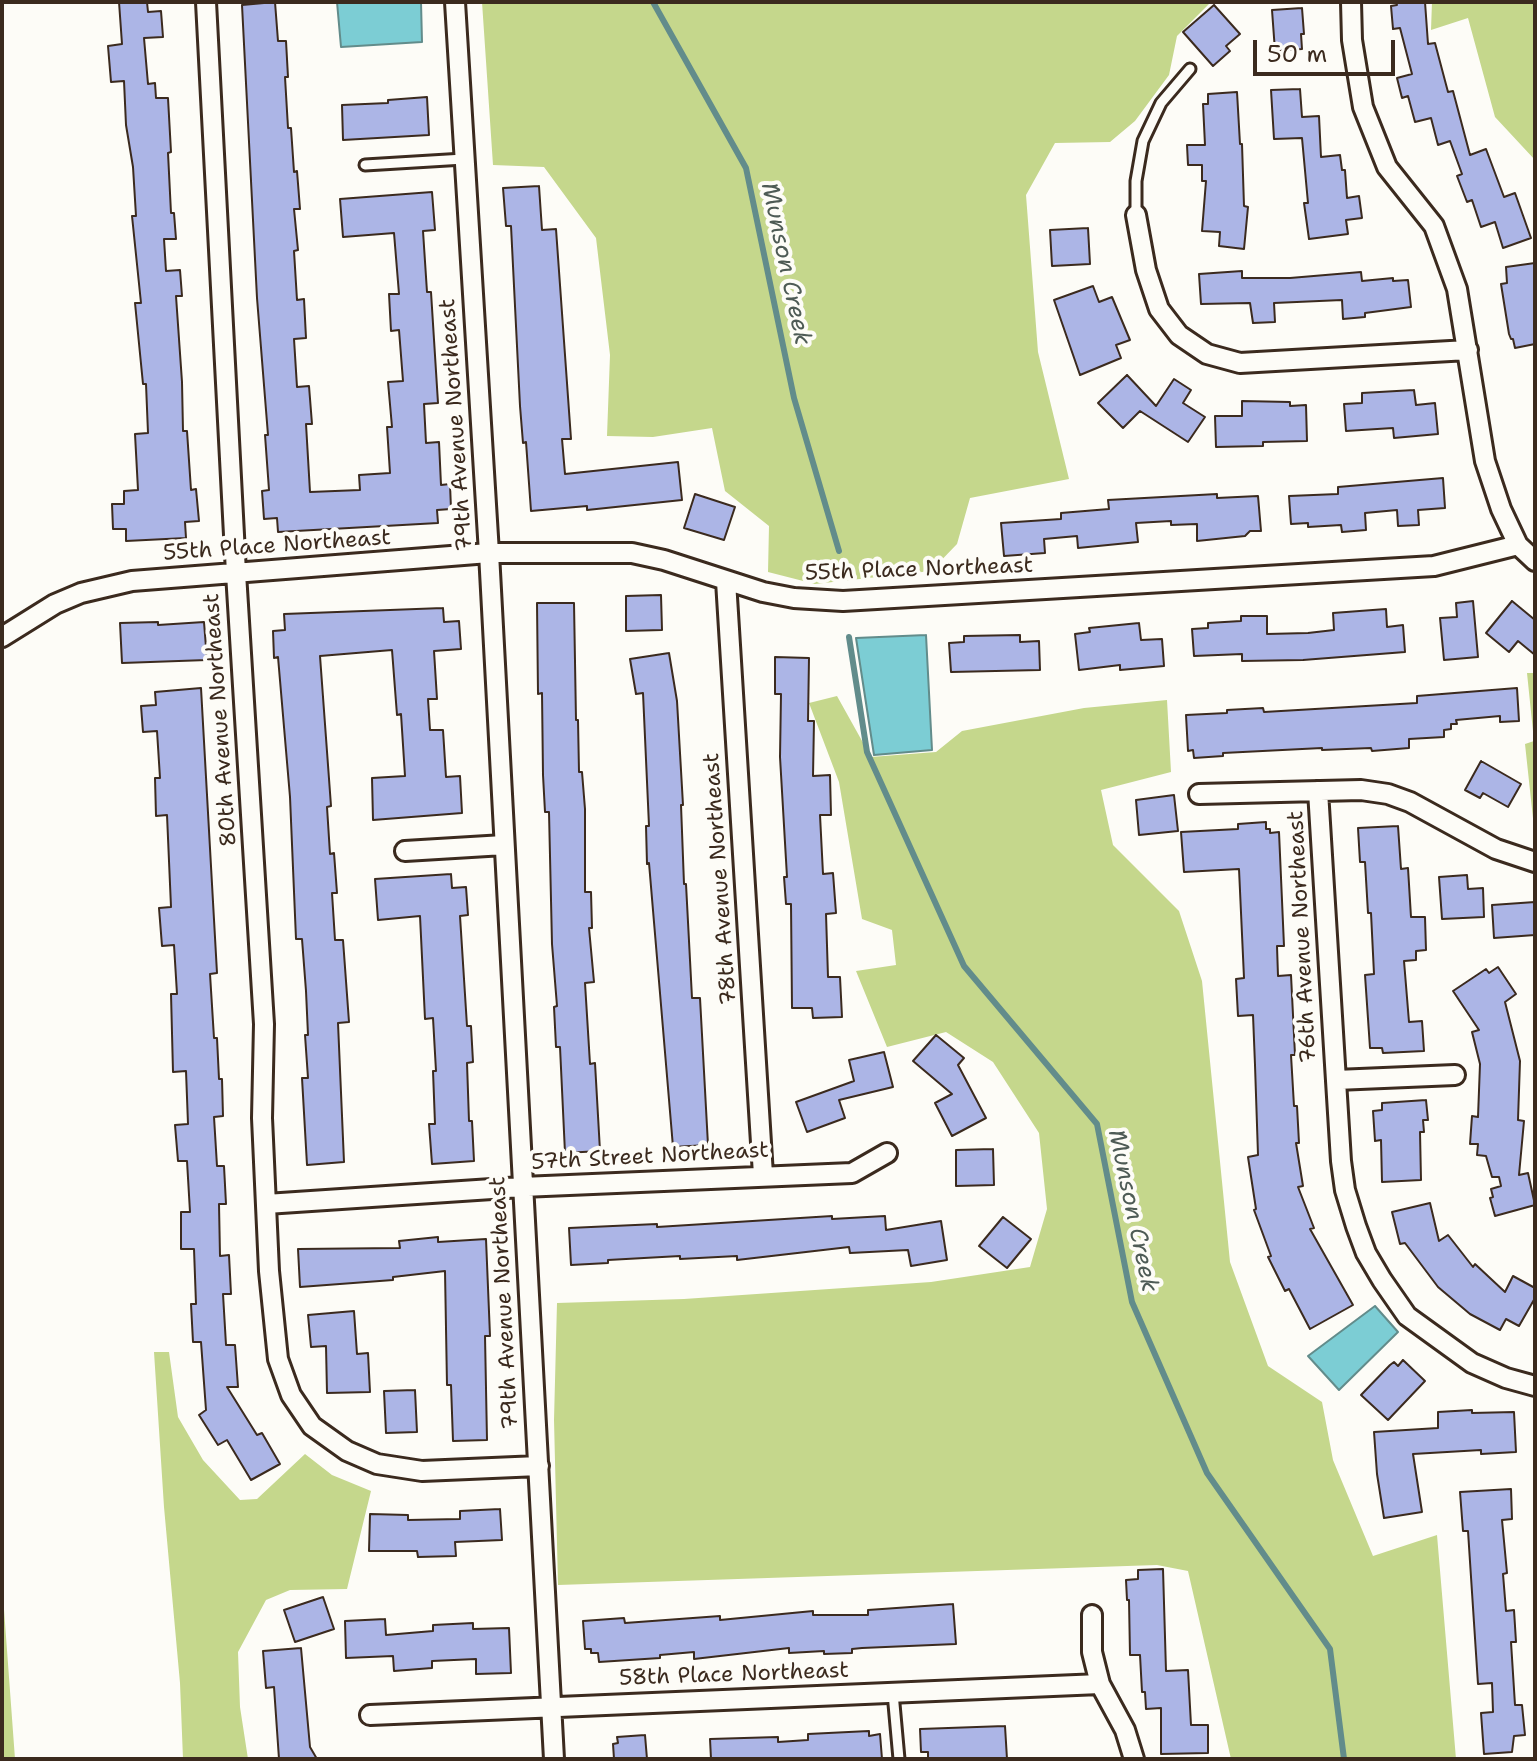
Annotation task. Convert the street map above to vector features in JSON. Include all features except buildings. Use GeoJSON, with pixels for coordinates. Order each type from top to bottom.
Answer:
{"type":"FeatureCollection","features":[{"type":"Feature","properties":{"kind":"street","name":"80th Avenue Northeast"},"geometry":{"type":"LineString","coordinates":[[206,2],[236,573],[264,1024],[262,1118],[269,1271],[278,1359],[291,1395],[312,1426],[347,1451],[377,1464],[422,1471],[539,1466]]}},
{"type":"Feature","properties":{"kind":"street","name":"79th Avenue Northeast"},"geometry":{"type":"LineString","coordinates":[[455,2],[489,553],[554,1759]]}},
{"type":"Feature","properties":{"kind":"street"},"geometry":{"type":"LineString","coordinates":[[1351,2],[1352,40],[1363,107],[1387,167],[1434,226],[1457,289],[1485,461],[1501,509],[1518,545],[1535,561]]}},
{"type":"Feature","properties":{"kind":"street"},"geometry":{"type":"LineString","coordinates":[[1136,215],[1146,270],[1159,309],[1179,335],[1207,354],[1240,363],[1468,350]]}},
{"type":"Feature","properties":{"kind":"street","name":"55th Place Northeast"},"geometry":{"type":"LineString","coordinates":[[2,637],[36,613],[108,585],[489,553],[632,553],[794,598],[843,601],[1434,566],[1518,545]]}},
{"type":"Feature","properties":{"kind":"street","name":"78th Avenue Northeast"},"geometry":{"type":"LineString","coordinates":[[726,581],[763,1175]]}},
{"type":"Feature","properties":{"kind":"street"},"geometry":{"type":"LineString","coordinates":[[1199,794],[1361,790],[1388,794],[1410,802],[1496,849],[1535,862]]}},
{"type":"Feature","properties":{"kind":"street","name":"76th Avenue Northeast"},"geometry":{"type":"LineString","coordinates":[[1318,791],[1341,1161],[1352,1214],[1366,1253],[1407,1316],[1472,1363],[1506,1378],[1535,1386]]}},
{"type":"Feature","properties":{"kind":"street"},"geometry":{"type":"LineString","coordinates":[[405,851],[504,845]]}},
{"type":"Feature","properties":{"kind":"street","name":"76th Avenue Northeast"},"geometry":{"type":"LineString","coordinates":[[1336,1080],[1455,1075]]}},
{"type":"Feature","properties":{"kind":"street","name":"57th Street Northeast"},"geometry":{"type":"LineString","coordinates":[[266,1204],[522,1187],[852,1173],[887,1153]]}},
{"type":"Feature","properties":{"kind":"street"},"geometry":{"type":"LineString","coordinates":[[1092,1615],[1092,1652],[1100,1684],[1125,1730],[1134,1759]]}},
{"type":"Feature","properties":{"kind":"street","name":"58th Place Northeast"},"geometry":{"type":"LineString","coordinates":[[370,1715],[1100,1684]]}},
{"type":"Feature","properties":{"kind":"lane"},"geometry":{"type":"LineString","coordinates":[[1136,215],[1136,181],[1143,141],[1161,103],[1190,69]]}},
{"type":"Feature","properties":{"kind":"lane"},"geometry":{"type":"LineString","coordinates":[[365,165],[464,159]]}},
{"type":"Feature","properties":{"kind":"lane"},"geometry":{"type":"LineString","coordinates":[[893,1693],[899,1759]]}},
{"type":"Feature","properties":{"kind":"green space"},"geometry":{"type":"Polygon","coordinates":[[[482,2],[1215,2],[1209,4],[1177,36],[1169,75],[1135,121],[1110,142],[1055,143],[1026,195],[1038,352],[1069,479],[970,498],[957,544],[931,571],[815,584],[768,572],[769,526],[725,491],[712,428],[653,437],[607,436],[610,355],[596,238],[544,167],[493,165],[482,2]]]}},
{"type":"Feature","properties":{"kind":"green space"},"geometry":{"type":"Polygon","coordinates":[[[1432,2],[1535,2],[1535,160],[1495,117],[1468,18],[1431,30],[1432,2]]]}},
{"type":"Feature","properties":{"kind":"green space"},"geometry":{"type":"Polygon","coordinates":[[[1527,673],[1535,673],[1535,837],[1525,744],[1534,741],[1527,673]]]}},
{"type":"Feature","properties":{"kind":"green space"},"geometry":{"type":"Polygon","coordinates":[[[837,696],[871,757],[936,752],[962,731],[1084,708],[1167,700],[1171,772],[1101,790],[1113,845],[1179,911],[1202,981],[1230,1262],[1268,1366],[1322,1402],[1333,1460],[1373,1556],[1437,1535],[1456,1759],[1231,1759],[1188,1571],[1157,1565],[558,1585],[554,1420],[557,1303],[684,1299],[931,1282],[1030,1267],[1047,1209],[1039,1133],[993,1062],[946,1032],[887,1047],[856,971],[896,965],[892,930],[862,919],[839,782],[809,703],[837,696]]]}},
{"type":"Feature","properties":{"kind":"green space"},"geometry":{"type":"Polygon","coordinates":[[[154,1352],[169,1352],[178,1417],[203,1460],[240,1500],[257,1499],[305,1454],[332,1475],[371,1491],[347,1589],[290,1590],[266,1600],[238,1652],[240,1707],[248,1759],[183,1759],[180,1683],[154,1352]]]}},
{"type":"Feature","properties":{"kind":"green space"},"geometry":{"type":"Polygon","coordinates":[[[2,1582],[15,1759],[2,1759],[2,1582]]]}},
{"type":"Feature","properties":{"kind":"water"},"geometry":{"type":"Polygon","coordinates":[[[337,2],[421,2],[422,42],[341,47],[337,2]]]}},
{"type":"Feature","properties":{"kind":"water"},"geometry":{"type":"Polygon","coordinates":[[[926,635],[932,750],[874,755],[856,638],[926,635]]]}},
{"type":"Feature","properties":{"kind":"water"},"geometry":{"type":"Polygon","coordinates":[[[1375,1306],[1398,1332],[1339,1390],[1308,1356],[1375,1306]]]}},
{"type":"Feature","properties":{"kind":"waterway","name":"Munson Creek"},"geometry":{"type":"LineString","coordinates":[[653,2],[746,168],[794,398],[839,551]]}},
{"type":"Feature","properties":{"kind":"waterway","name":"Munson Creek"},"geometry":{"type":"LineString","coordinates":[[849,637],[867,752],[964,966],[1097,1124],[1132,1302],[1207,1473],[1330,1649],[1344,1759]]}}]}
